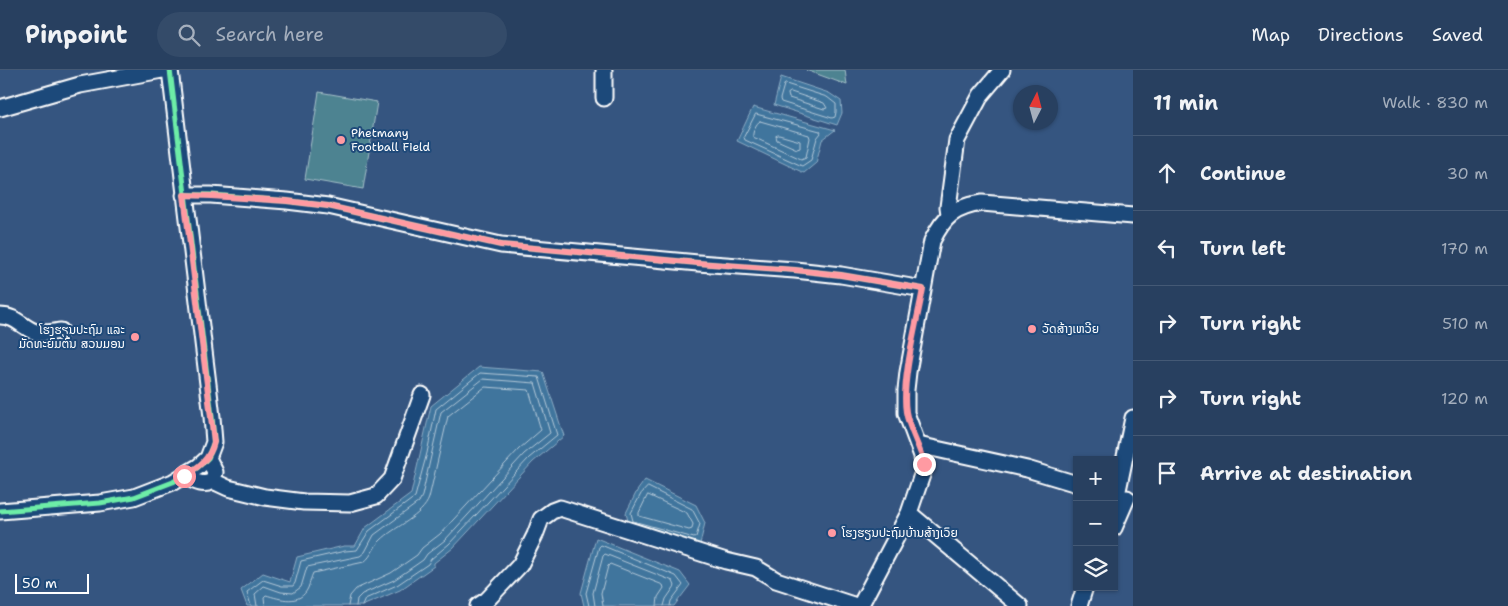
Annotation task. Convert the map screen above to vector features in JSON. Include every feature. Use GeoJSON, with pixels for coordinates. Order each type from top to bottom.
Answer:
{"type":"FeatureCollection","features":[{"type":"Feature","properties":{"kind":"street"},"geometry":{"type":"LineString","coordinates":[[0,108],[80,85],[162,70]]}},
{"type":"Feature","properties":{"kind":"street"},"geometry":{"type":"LineString","coordinates":[[0,511],[100,503],[134,498],[184,476],[208,458],[214,442],[170,70]]}},
{"type":"Feature","properties":{"kind":"street"},"geometry":{"type":"LineString","coordinates":[[604,70],[604,98]]}},
{"type":"Feature","properties":{"kind":"street"},"geometry":{"type":"LineString","coordinates":[[949,214],[948,207],[957,140],[981,95],[1002,70]]}},
{"type":"Feature","properties":{"kind":"street"},"geometry":{"type":"LineString","coordinates":[[184,195],[277,200],[328,206],[511,246],[795,270],[841,275],[923,289]]}},
{"type":"Feature","properties":{"kind":"street"},"geometry":{"type":"LineString","coordinates":[[860,606],[909,513],[923,472],[924,464],[906,413],[906,390],[932,241],[938,228],[949,214],[960,208],[982,203],[1133,216]]}},
{"type":"Feature","properties":{"kind":"street"},"geometry":{"type":"LineString","coordinates":[[0,316],[13,318],[33,331],[43,333],[61,331]]}},
{"type":"Feature","properties":{"kind":"street"},"geometry":{"type":"LineString","coordinates":[[213,481],[228,488],[266,497],[304,502],[350,503],[376,496],[392,479],[422,395]]}},
{"type":"Feature","properties":{"kind":"street"},"geometry":{"type":"LineString","coordinates":[[1118,514],[1123,497],[1133,418]]}},
{"type":"Feature","properties":{"kind":"street"},"geometry":{"type":"LineString","coordinates":[[918,445],[1027,469],[1073,483]]}},
{"type":"Feature","properties":{"kind":"street"},"geometry":{"type":"LineString","coordinates":[[184,476],[199,483],[208,484],[213,481],[215,472],[208,458]]}},
{"type":"Feature","properties":{"kind":"street"},"geometry":{"type":"LineString","coordinates":[[478,606],[487,600],[520,566],[541,519],[560,508],[726,561],[756,568],[776,580],[856,606]]}},
{"type":"Feature","properties":{"kind":"street"},"geometry":{"type":"LineString","coordinates":[[909,513],[1020,606]]}},
{"type":"Feature","properties":{"kind":"street"},"geometry":{"type":"LineString","coordinates":[[1078,606],[1084,591]]}},
{"type":"Feature","properties":{"kind":"green space"},"geometry":{"type":"Polygon","coordinates":[[[806,70],[845,70],[847,85],[806,70]]]}},
{"type":"Feature","properties":{"kind":"green space","name":"Phetmany Football Field"},"geometry":{"type":"Polygon","coordinates":[[[319,92],[377,102],[363,189],[305,179],[319,92]]]}},
{"type":"Feature","properties":{"kind":"water"},"geometry":{"type":"Polygon","coordinates":[[[781,77],[829,93],[841,101],[842,113],[837,125],[774,105],[781,77]]]}},
{"type":"Feature","properties":{"kind":"water"},"geometry":{"type":"Polygon","coordinates":[[[753,107],[835,130],[822,140],[816,163],[804,173],[737,141],[753,107]]]}},
{"type":"Feature","properties":{"kind":"water"},"geometry":{"type":"Polygon","coordinates":[[[479,367],[543,372],[564,436],[533,462],[453,548],[434,563],[434,566],[400,590],[362,606],[247,606],[241,590],[263,573],[290,582],[297,557],[344,546],[355,546],[365,528],[411,494],[431,406],[479,367]]]}},
{"type":"Feature","properties":{"kind":"water"},"geometry":{"type":"Polygon","coordinates":[[[645,480],[696,505],[705,523],[700,544],[629,525],[626,513],[645,480]]]}},
{"type":"Feature","properties":{"kind":"water"},"geometry":{"type":"Polygon","coordinates":[[[596,538],[680,572],[690,585],[674,606],[584,606],[581,593],[596,538]]]}},
{"type":"Feature","properties":{"kind":"cycle path"},"geometry":{"type":"LineString","coordinates":[[0,511],[100,503],[134,497],[173,482],[198,467],[208,458],[214,442],[212,417],[170,70]]}},
{"type":"Feature","properties":{"kind":"cycle path"},"geometry":{"type":"LineString","coordinates":[[184,195],[211,195],[328,206],[501,245],[795,270],[841,275],[923,289]]}},
{"type":"Feature","properties":{"kind":"place","name":"Phetmany Football Field"},"geometry":{"type":"Point","coordinates":[341,140]}},
{"type":"Feature","properties":{"kind":"place","name":"ວັດສ້າງເຫວີຍ"},"geometry":{"type":"Point","coordinates":[1032,329]}},
{"type":"Feature","properties":{"kind":"place","name":"ໂຮງຮຽນປະຖົມ ແລະ ມັດທະຍົມຕົ້ນ ສວນມອນ"},"geometry":{"type":"Point","coordinates":[135,337]}},
{"type":"Feature","properties":{"kind":"place","name":"ໂຮງຮຽນປະຖົມບ້ານສ້າງເວົຍ"},"geometry":{"type":"Point","coordinates":[832,533]}},
{"type":"Feature","properties":{"kind":"route"},"geometry":{"type":"LineString","coordinates":[[184,476],[208,458],[214,442],[184,195],[287,201],[328,206],[520,248],[795,270],[841,275],[923,289],[908,372],[906,413],[924,464]]}}]}
